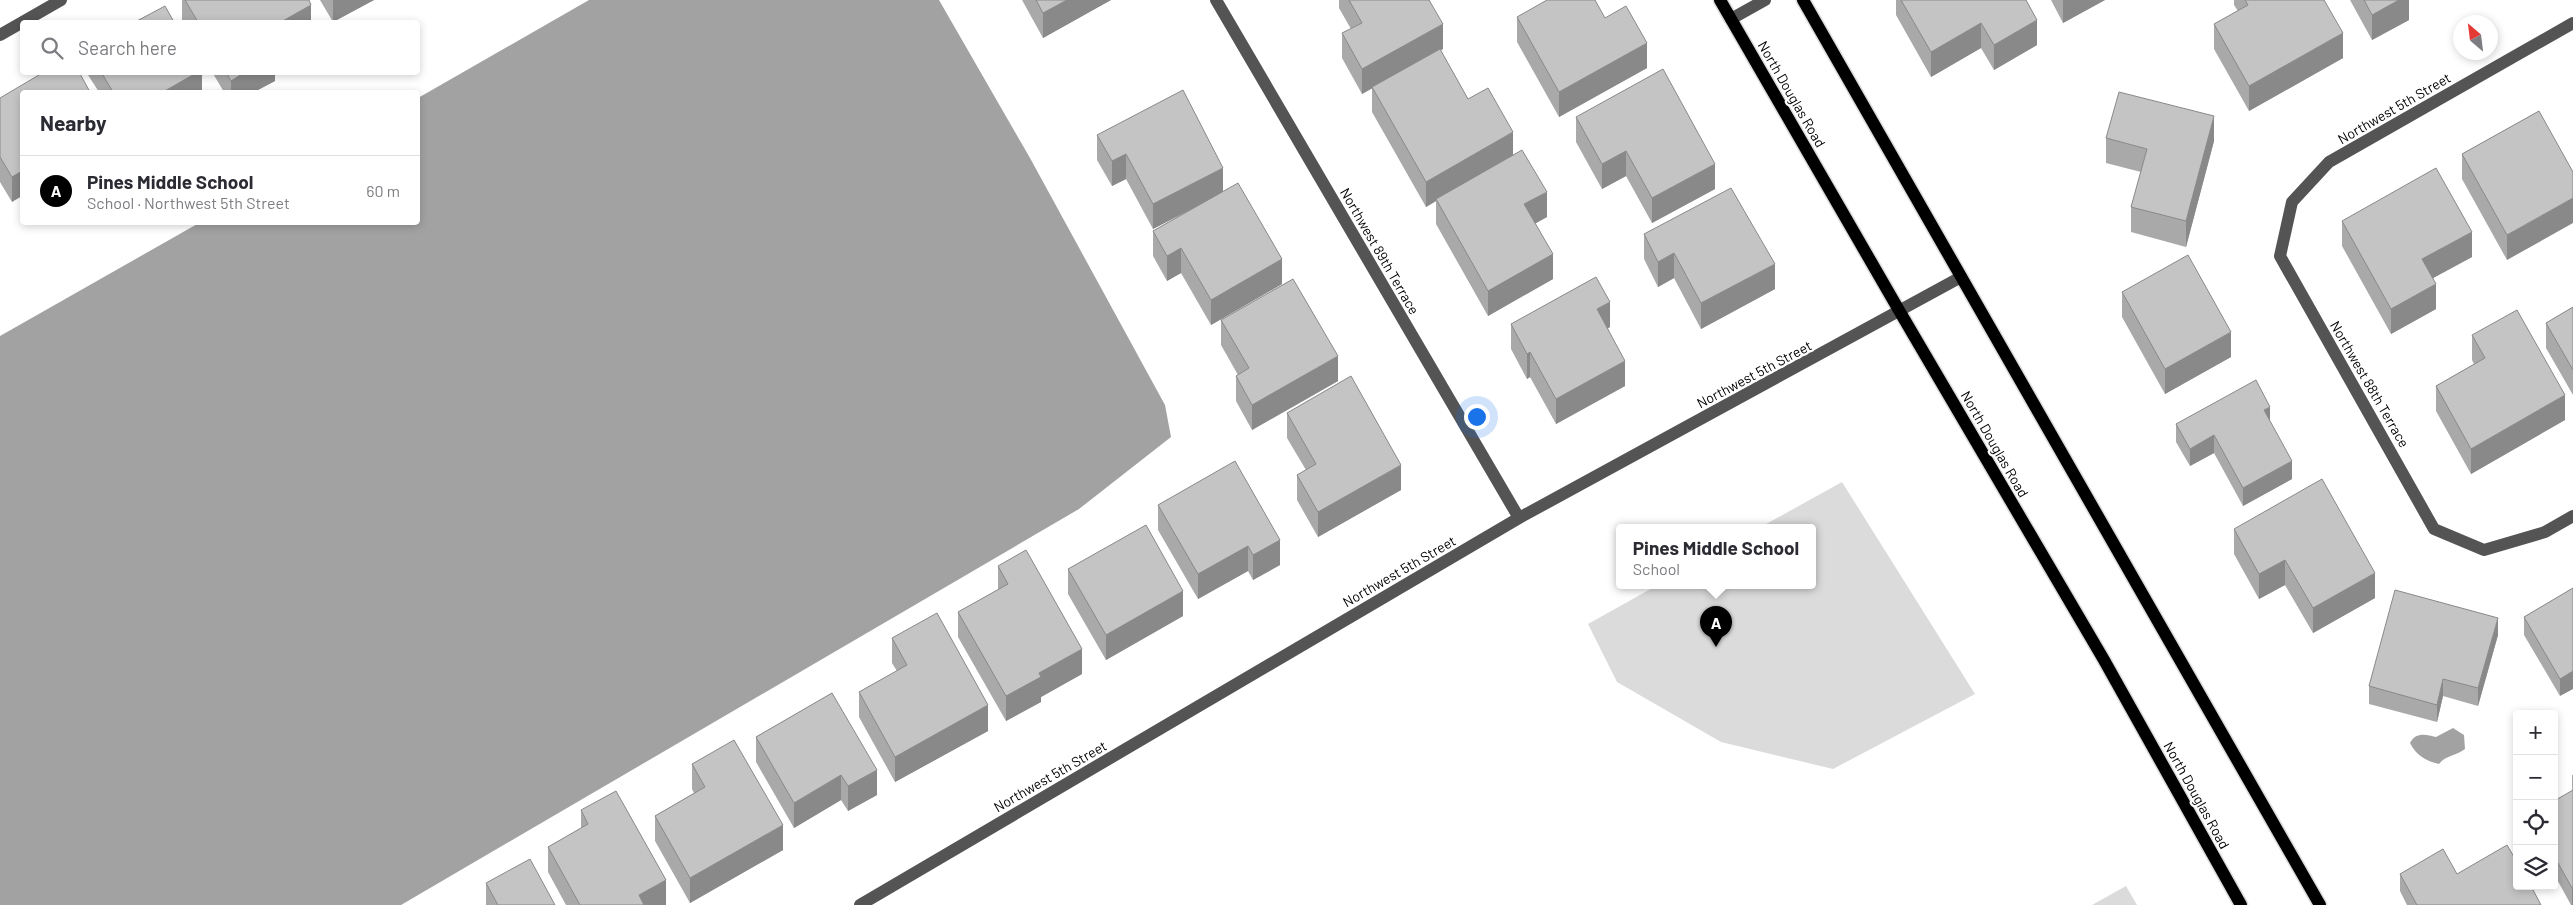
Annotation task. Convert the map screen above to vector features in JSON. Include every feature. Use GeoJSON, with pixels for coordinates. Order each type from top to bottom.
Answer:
{"type":"FeatureCollection","features":[{"type":"Feature","properties":{"kind":"main road","name":"North Douglas Road"},"geometry":{"type":"LineString","coordinates":[[1720,0],[2104,660],[2241,905]]}},
{"type":"Feature","properties":{"kind":"main road"},"geometry":{"type":"LineString","coordinates":[[1803,0],[2320,905]]}},
{"type":"Feature","properties":{"kind":"street"},"geometry":{"type":"LineString","coordinates":[[26,20],[61,0]]}},
{"type":"Feature","properties":{"kind":"street","name":"Northwest 89th Terrace"},"geometry":{"type":"LineString","coordinates":[[1216,0],[1519,518]]}},
{"type":"Feature","properties":{"kind":"street"},"geometry":{"type":"LineString","coordinates":[[1731,19],[1766,0]]}},
{"type":"Feature","properties":{"kind":"street","name":"Northwest 5th Street"},"geometry":{"type":"LineString","coordinates":[[2292,202],[2329,162],[2573,23]]}},
{"type":"Feature","properties":{"kind":"street"},"geometry":{"type":"LineString","coordinates":[[0,35],[20,24]]}},
{"type":"Feature","properties":{"kind":"street","name":"Northwest 88th Terrace"},"geometry":{"type":"LineString","coordinates":[[2292,202],[2280,256],[2434,529],[2484,550],[2545,532],[2573,516]]}},
{"type":"Feature","properties":{"kind":"street","name":"Northwest 5th Street"},"geometry":{"type":"LineString","coordinates":[[860,905],[1519,518],[1900,312],[1961,277]]}},
{"type":"Feature","properties":{"kind":"shaded area"},"geometry":{"type":"Polygon","coordinates":[[[589,0],[939,0],[1030,158],[1165,405],[1171,437],[1079,509],[401,905],[0,905],[0,336],[195,225],[420,225],[420,97],[589,0]]]}},
{"type":"Feature","properties":{"kind":"shaded area"},"geometry":{"type":"Polygon","coordinates":[[[1842,482],[1975,694],[1833,769],[1721,742],[1617,682],[1588,624],[1651,589],[1816,589],[1816,524],[1766,524],[1842,482]]]}},
{"type":"Feature","properties":{"kind":"shaded area"},"geometry":{"type":"Polygon","coordinates":[[[2453,728],[2464,735],[2465,749],[2439,764],[2422,757],[2410,743],[2418,735],[2436,737],[2453,728]]]}},
{"type":"Feature","properties":{"kind":"shaded area"},"geometry":{"type":"Polygon","coordinates":[[[2126,886],[2137,905],[2092,905],[2126,886]]]}},
{"type":"Feature","properties":{"kind":"building"},"geometry":{"type":"Polygon","coordinates":[[[185,0],[309,0],[311,5],[285,20],[197,20],[185,0]]]}},
{"type":"Feature","properties":{"kind":"building"},"geometry":{"type":"Polygon","coordinates":[[[1036,0],[1067,0],[1043,13],[1036,0]]]}},
{"type":"Feature","properties":{"kind":"building"},"geometry":{"type":"Polygon","coordinates":[[[1349,0],[1429,0],[1443,24],[1362,69],[1342,33],[1362,23],[1349,0]]]}},
{"type":"Feature","properties":{"kind":"building"},"geometry":{"type":"Polygon","coordinates":[[[1547,0],[1595,0],[1605,18],[1626,6],[1647,43],[1559,92],[1517,17],[1547,0]]]}},
{"type":"Feature","properties":{"kind":"building"},"geometry":{"type":"Polygon","coordinates":[[[1901,0],[2026,0],[2037,20],[1994,45],[1981,23],[1931,52],[1901,0]]]}},
{"type":"Feature","properties":{"kind":"building"},"geometry":{"type":"Polygon","coordinates":[[[2245,0],[2324,0],[2343,33],[2249,86],[2214,24],[2248,5],[2245,0]]]}},
{"type":"Feature","properties":{"kind":"building"},"geometry":{"type":"Polygon","coordinates":[[[2364,0],[2399,0],[2372,15],[2364,0]]]}},
{"type":"Feature","properties":{"kind":"building"},"geometry":{"type":"Polygon","coordinates":[[[165,6],[173,20],[139,20],[165,6]]]}},
{"type":"Feature","properties":{"kind":"building"},"geometry":{"type":"Polygon","coordinates":[[[1440,49],[1468,99],[1488,88],[1513,132],[1426,182],[1372,87],[1440,49]]]}},
{"type":"Feature","properties":{"kind":"building"},"geometry":{"type":"Polygon","coordinates":[[[1663,69],[1715,164],[1652,198],[1626,151],[1602,164],[1576,117],[1663,69]]]}},
{"type":"Feature","properties":{"kind":"building"},"geometry":{"type":"Polygon","coordinates":[[[39,75],[81,75],[89,90],[20,90],[20,172],[12,177],[0,157],[0,98],[39,75]]]}},
{"type":"Feature","properties":{"kind":"building"},"geometry":{"type":"Polygon","coordinates":[[[103,75],[193,75],[166,90],[112,90],[103,75]]]}},
{"type":"Feature","properties":{"kind":"building"},"geometry":{"type":"Polygon","coordinates":[[[228,75],[240,75],[231,81],[228,75]]]}},
{"type":"Feature","properties":{"kind":"building"},"geometry":{"type":"Polygon","coordinates":[[[1183,90],[1223,168],[1153,204],[1126,154],[1112,161],[1097,135],[1183,90]]]}},
{"type":"Feature","properties":{"kind":"building"},"geometry":{"type":"Polygon","coordinates":[[[2119,92],[2214,116],[2186,221],[2131,207],[2147,149],[2106,138],[2119,92]]]}},
{"type":"Feature","properties":{"kind":"building"},"geometry":{"type":"Polygon","coordinates":[[[2539,111],[2573,172],[2573,198],[2507,235],[2462,154],[2539,111]]]}},
{"type":"Feature","properties":{"kind":"building"},"geometry":{"type":"Polygon","coordinates":[[[1522,150],[1547,192],[1524,204],[1553,254],[1488,291],[1436,199],[1522,150]]]}},
{"type":"Feature","properties":{"kind":"building"},"geometry":{"type":"Polygon","coordinates":[[[2436,168],[2472,232],[2422,259],[2436,284],[2391,309],[2342,221],[2436,168]]]}},
{"type":"Feature","properties":{"kind":"building"},"geometry":{"type":"Polygon","coordinates":[[[1238,183],[1282,259],[1211,300],[1181,248],[1167,256],[1153,231],[1238,183]]]}},
{"type":"Feature","properties":{"kind":"building"},"geometry":{"type":"Polygon","coordinates":[[[1731,188],[1775,264],[1701,303],[1674,253],[1658,262],[1644,234],[1731,188]]]}},
{"type":"Feature","properties":{"kind":"building"},"geometry":{"type":"Polygon","coordinates":[[[2188,255],[2231,332],[2165,369],[2122,292],[2188,255]]]}},
{"type":"Feature","properties":{"kind":"building"},"geometry":{"type":"Polygon","coordinates":[[[1596,277],[1610,302],[1597,309],[1625,361],[1556,399],[1530,352],[1527,354],[1511,324],[1596,277]]]}},
{"type":"Feature","properties":{"kind":"building"},"geometry":{"type":"Polygon","coordinates":[[[1293,279],[1338,356],[1252,405],[1236,376],[1249,368],[1221,320],[1293,279]]]}},
{"type":"Feature","properties":{"kind":"building"},"geometry":{"type":"Polygon","coordinates":[[[2573,307],[2573,370],[2546,323],[2573,307]]]}},
{"type":"Feature","properties":{"kind":"building"},"geometry":{"type":"Polygon","coordinates":[[[2517,310],[2565,395],[2471,449],[2436,386],[2485,358],[2472,335],[2517,310]]]}},
{"type":"Feature","properties":{"kind":"building"},"geometry":{"type":"Polygon","coordinates":[[[1351,376],[1401,465],[1318,512],[1297,475],[1316,464],[1287,413],[1351,376]]]}},
{"type":"Feature","properties":{"kind":"building"},"geometry":{"type":"Polygon","coordinates":[[[2256,380],[2270,407],[2264,410],[2292,461],[2243,488],[2214,435],[2190,449],[2176,424],[2256,380]]]}},
{"type":"Feature","properties":{"kind":"building"},"geometry":{"type":"Polygon","coordinates":[[[1235,461],[1280,540],[1253,555],[1248,546],[1198,574],[1158,505],[1235,461]]]}},
{"type":"Feature","properties":{"kind":"building"},"geometry":{"type":"Polygon","coordinates":[[[2322,479],[2375,573],[2313,608],[2285,560],[2259,574],[2234,529],[2322,479]]]}},
{"type":"Feature","properties":{"kind":"building"},"geometry":{"type":"Polygon","coordinates":[[[1146,525],[1183,591],[1106,635],[1068,569],[1146,525]]]}},
{"type":"Feature","properties":{"kind":"building"},"geometry":{"type":"Polygon","coordinates":[[[1026,550],[1082,649],[1039,673],[1041,677],[1006,696],[958,612],[1008,584],[998,566],[1026,550]]]}},
{"type":"Feature","properties":{"kind":"building"},"geometry":{"type":"Polygon","coordinates":[[[2573,588],[2573,671],[2560,679],[2524,617],[2573,588]]]}},
{"type":"Feature","properties":{"kind":"building"},"geometry":{"type":"Polygon","coordinates":[[[2395,590],[2498,618],[2478,688],[2443,679],[2437,705],[2369,686],[2395,590]]]}},
{"type":"Feature","properties":{"kind":"building"},"geometry":{"type":"Polygon","coordinates":[[[937,613],[988,705],[895,757],[859,692],[907,665],[892,638],[937,613]]]}},
{"type":"Feature","properties":{"kind":"building"},"geometry":{"type":"Polygon","coordinates":[[[832,693],[877,770],[848,786],[841,775],[794,803],[756,737],[832,693]]]}},
{"type":"Feature","properties":{"kind":"building"},"geometry":{"type":"Polygon","coordinates":[[[734,740],[783,825],[690,878],[655,816],[705,787],[692,764],[734,740]]]}},
{"type":"Feature","properties":{"kind":"building"},"geometry":{"type":"Polygon","coordinates":[[[2573,790],[2573,888],[2558,863],[2558,799],[2573,790]]]}},
{"type":"Feature","properties":{"kind":"building"},"geometry":{"type":"Polygon","coordinates":[[[616,791],[666,880],[639,895],[644,905],[580,905],[548,847],[588,824],[581,810],[616,791]]]}},
{"type":"Feature","properties":{"kind":"building"},"geometry":{"type":"Polygon","coordinates":[[[2507,845],[2513,855],[2513,890],[2533,890],[2541,905],[2417,905],[2400,874],[2443,849],[2457,874],[2507,845]]]}},
{"type":"Feature","properties":{"kind":"building"},"geometry":{"type":"Polygon","coordinates":[[[530,859],[555,905],[498,905],[486,883],[530,859]]]}},
{"type":"Feature","properties":{"kind":"place","name":"Pines Middle School"},"geometry":{"type":"Point","coordinates":[1716,647]}}]}
